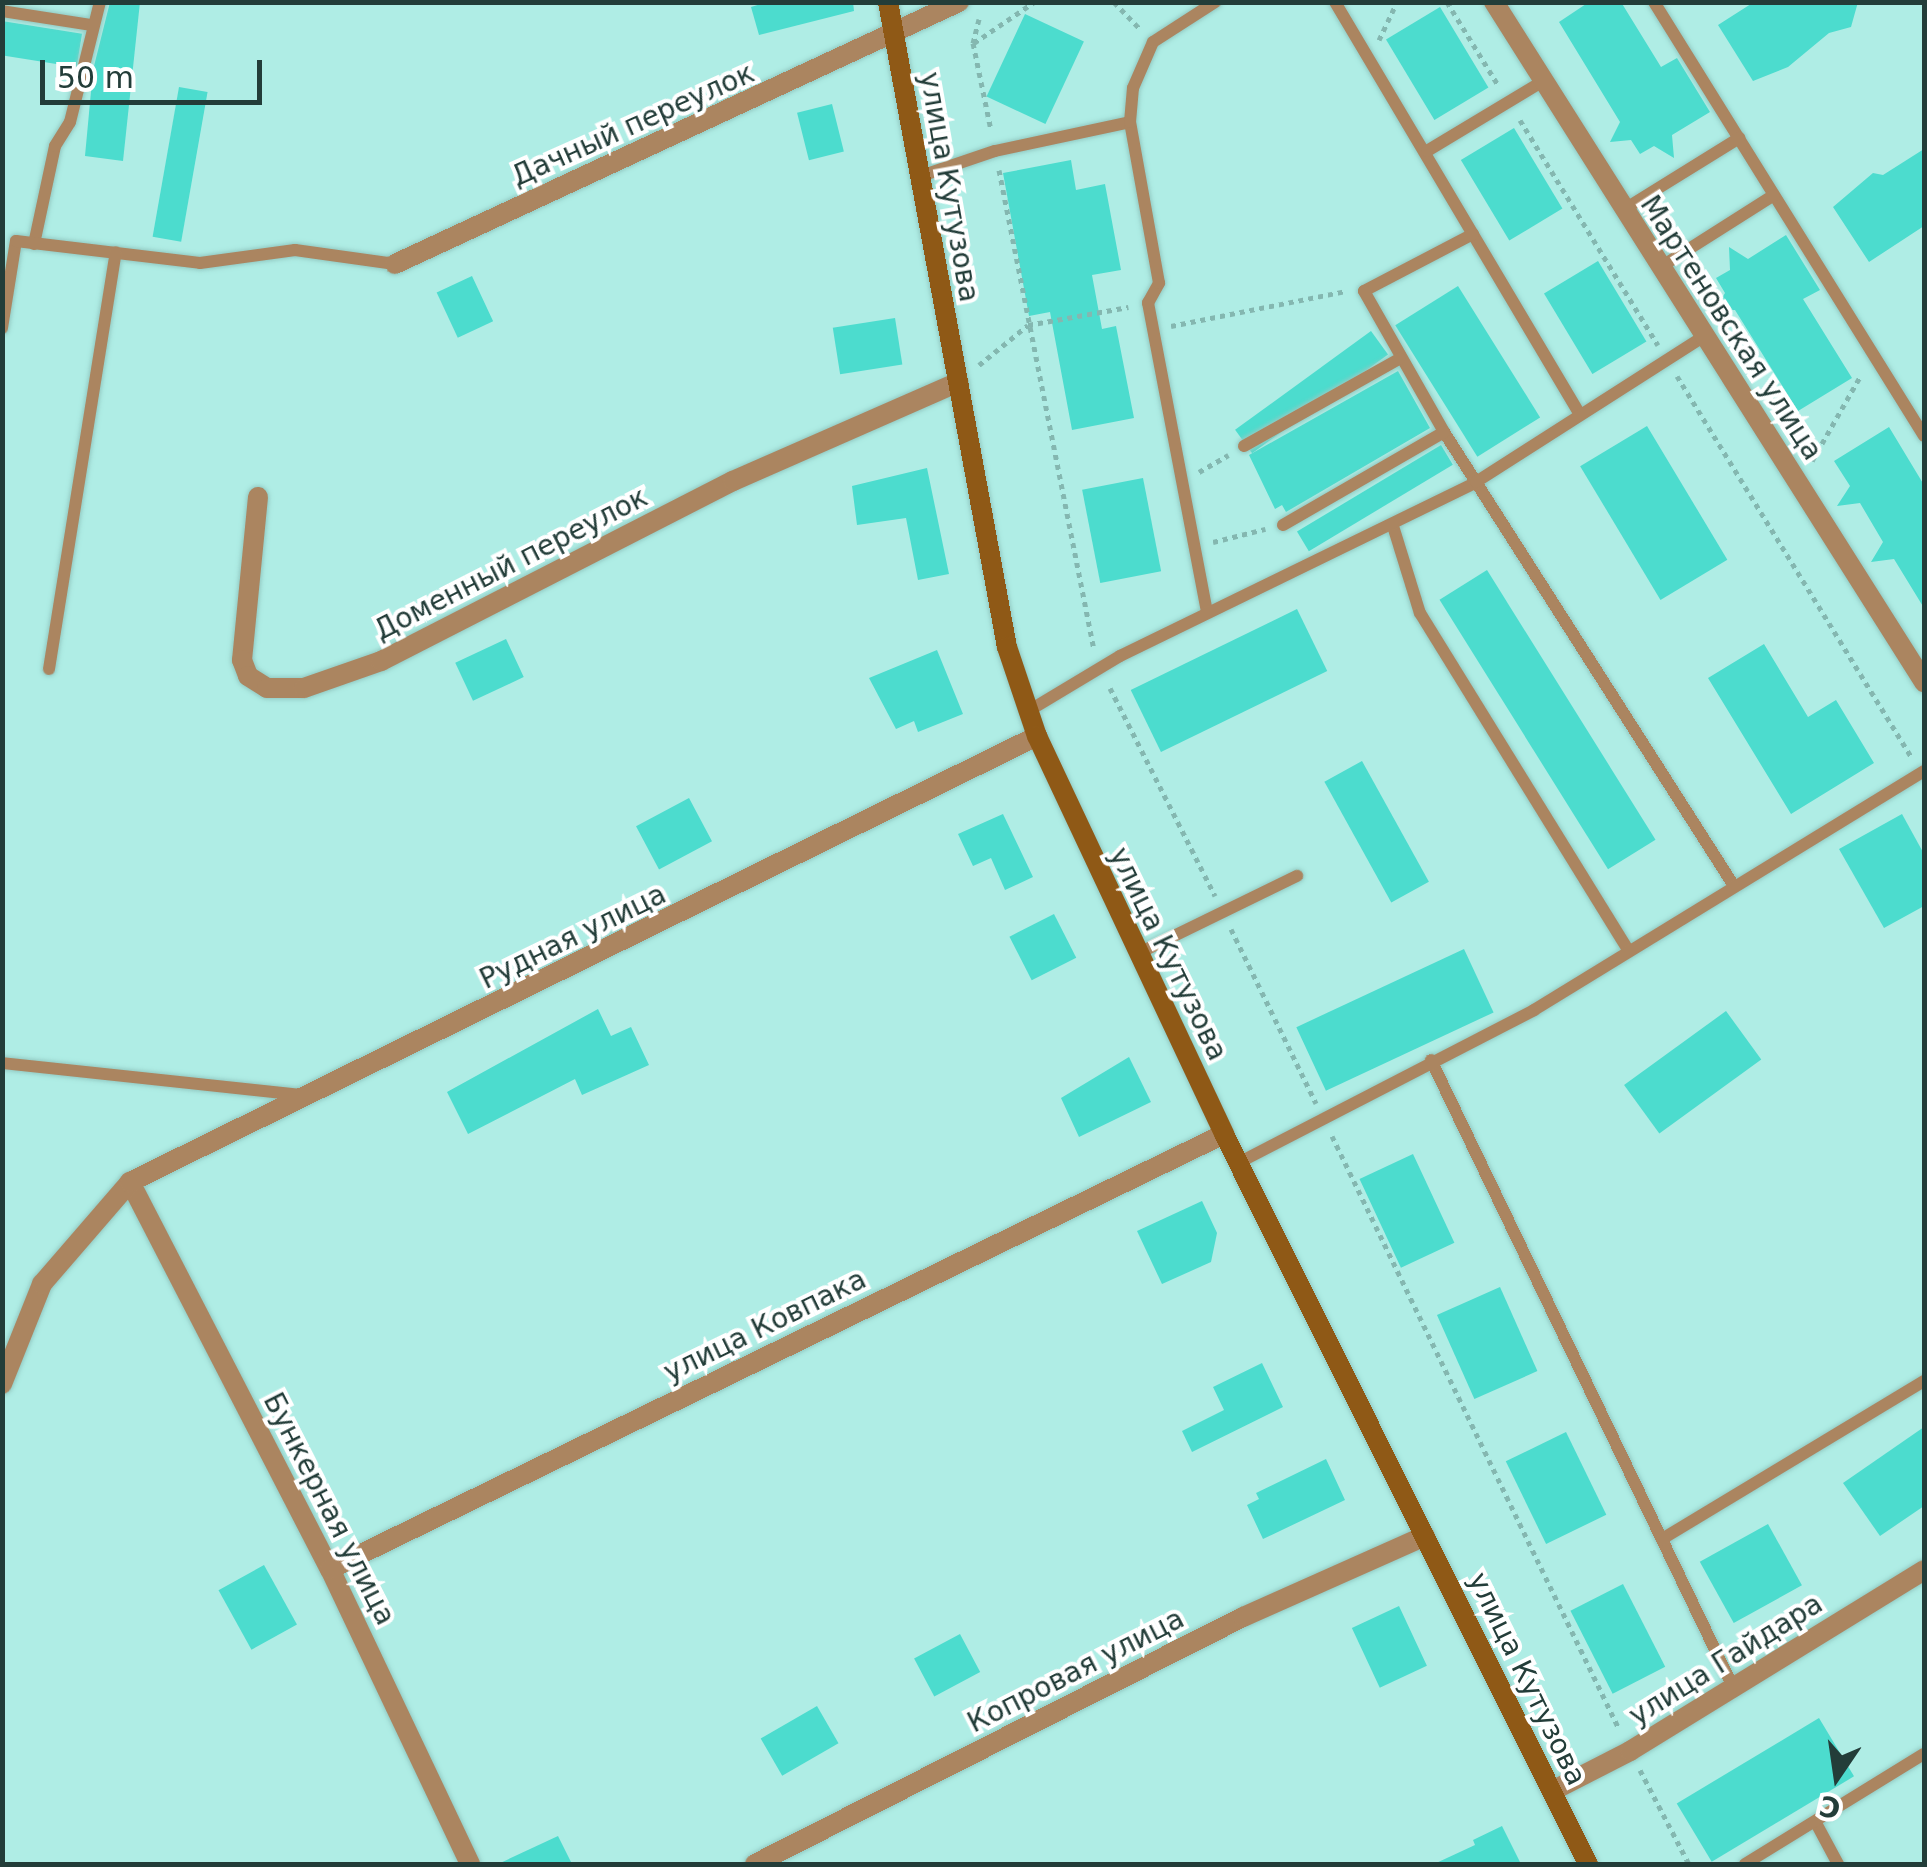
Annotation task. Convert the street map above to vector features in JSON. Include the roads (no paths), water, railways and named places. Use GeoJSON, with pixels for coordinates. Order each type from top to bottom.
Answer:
{"type":"FeatureCollection","features":[{"type":"Feature","properties":{"kind":"main road","name":"улица Кутузова"},"geometry":{"type":"LineString","coordinates":[[888,2],[1008,647],[1038,736],[1224,1134],[1588,1864]]}},
{"type":"Feature","properties":{"kind":"street","name":"Дачный переулок"},"geometry":{"type":"LineString","coordinates":[[395,264],[894,37],[959,2]]}},
{"type":"Feature","properties":{"kind":"street","name":"Мартеновская улица"},"geometry":{"type":"LineString","coordinates":[[1494,2],[1924,682]]}},
{"type":"Feature","properties":{"kind":"street","name":"Доменный переулок"},"geometry":{"type":"LineString","coordinates":[[258,497],[242,660],[248,676],[268,688],[304,688],[380,661],[733,480],[958,382]]}},
{"type":"Feature","properties":{"kind":"street","name":"Рудная улица"},"geometry":{"type":"LineString","coordinates":[[130,1182],[314,1096],[1038,736]]}},
{"type":"Feature","properties":{"kind":"street","name":"улица Ковпака"},"geometry":{"type":"LineString","coordinates":[[330,1569],[1224,1134]]}},
{"type":"Feature","properties":{"kind":"street"},"geometry":{"type":"LineString","coordinates":[[2,1384],[42,1284],[130,1182]]}},
{"type":"Feature","properties":{"kind":"street","name":"Бункерная улица"},"geometry":{"type":"LineString","coordinates":[[130,1182],[330,1569],[470,1864]]}},
{"type":"Feature","properties":{"kind":"street","name":"Копровая улица"},"geometry":{"type":"LineString","coordinates":[[756,1864],[1242,1617],[1425,1536]]}},
{"type":"Feature","properties":{"kind":"street","name":"улица Гайдара"},"geometry":{"type":"LineString","coordinates":[[1552,1791],[1630,1751],[1924,1570]]}},
{"type":"Feature","properties":{"kind":"lane"},"geometry":{"type":"LineString","coordinates":[[34,244],[100,2]]}},
{"type":"Feature","properties":{"kind":"lane"},"geometry":{"type":"LineString","coordinates":[[1208,612],[1148,304],[1159,283],[1130,122],[1133,88],[1153,42],[1215,2]]}},
{"type":"Feature","properties":{"kind":"lane"},"geometry":{"type":"LineString","coordinates":[[1335,2],[1427,151],[1578,412]]}},
{"type":"Feature","properties":{"kind":"lane"},"geometry":{"type":"LineString","coordinates":[[1654,2],[1924,436]]}},
{"type":"Feature","properties":{"kind":"lane"},"geometry":{"type":"LineString","coordinates":[[2,10],[91,25]]}},
{"type":"Feature","properties":{"kind":"lane"},"geometry":{"type":"LineString","coordinates":[[1427,151],[1543,81]]}},
{"type":"Feature","properties":{"kind":"lane"},"geometry":{"type":"LineString","coordinates":[[918,177],[995,151],[1130,122]]}},
{"type":"Feature","properties":{"kind":"lane"},"geometry":{"type":"LineString","coordinates":[[1623,210],[1739,138]]}},
{"type":"Feature","properties":{"kind":"lane"},"geometry":{"type":"LineString","coordinates":[[1659,268],[1774,196]]}},
{"type":"Feature","properties":{"kind":"lane"},"geometry":{"type":"LineString","coordinates":[[1473,234],[1364,292],[1444,432],[1734,886]]}},
{"type":"Feature","properties":{"kind":"lane"},"geometry":{"type":"LineString","coordinates":[[2,328],[16,241],[200,263],[295,250],[395,264]]}},
{"type":"Feature","properties":{"kind":"lane"},"geometry":{"type":"LineString","coordinates":[[49,668],[116,252]]}},
{"type":"Feature","properties":{"kind":"lane"},"geometry":{"type":"LineString","coordinates":[[1030,710],[1208,612],[1393,526],[1476,482],[1578,412],[1704,337]]}},
{"type":"Feature","properties":{"kind":"lane"},"geometry":{"type":"LineString","coordinates":[[1244,446],[1399,359]]}},
{"type":"Feature","properties":{"kind":"lane"},"geometry":{"type":"LineString","coordinates":[[1282,525],[1444,432]]}},
{"type":"Feature","properties":{"kind":"lane"},"geometry":{"type":"LineString","coordinates":[[1393,526],[1420,613],[1630,951]]}},
{"type":"Feature","properties":{"kind":"lane"},"geometry":{"type":"LineString","coordinates":[[1240,1162],[1430,1060],[1534,1010],[1923,772]]}},
{"type":"Feature","properties":{"kind":"lane"},"geometry":{"type":"LineString","coordinates":[[1139,952],[1297,876]]}},
{"type":"Feature","properties":{"kind":"lane"},"geometry":{"type":"LineString","coordinates":[[1430,1060],[1734,1687]]}},
{"type":"Feature","properties":{"kind":"lane"},"geometry":{"type":"LineString","coordinates":[[2,1063],[314,1096]]}},
{"type":"Feature","properties":{"kind":"lane"},"geometry":{"type":"LineString","coordinates":[[1662,1539],[1924,1381]]}},
{"type":"Feature","properties":{"kind":"lane"},"geometry":{"type":"LineString","coordinates":[[1745,1864],[1924,1754]]}},
{"type":"Feature","properties":{"kind":"lane"},"geometry":{"type":"LineString","coordinates":[[1816,1823],[1838,1864]]}}]}
